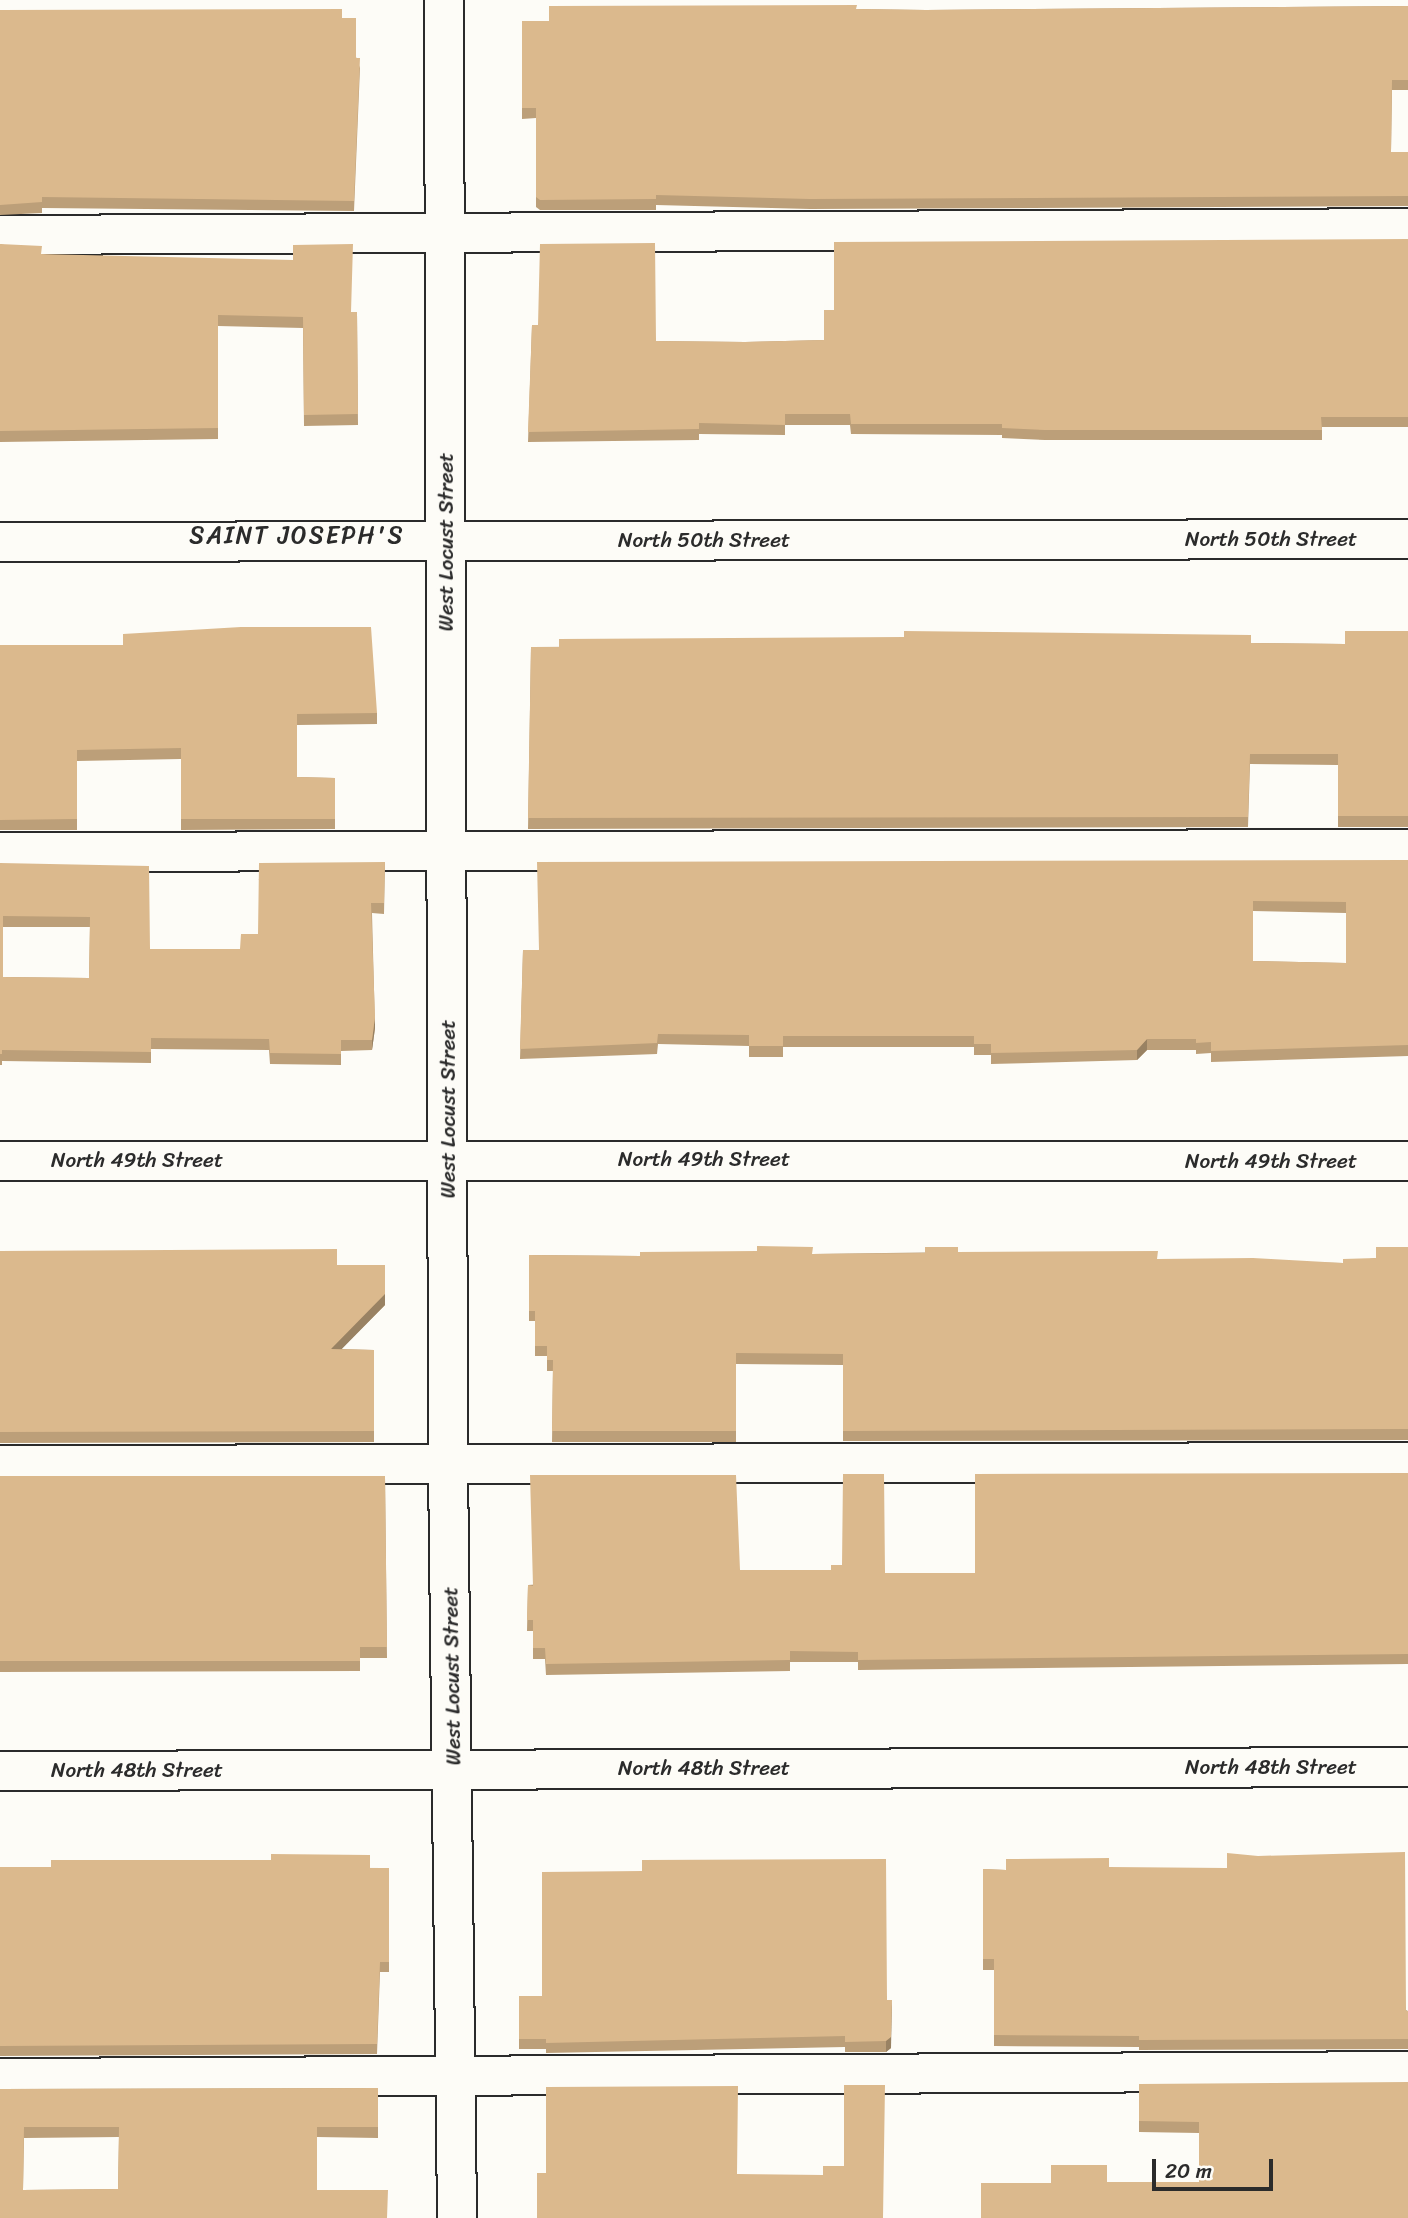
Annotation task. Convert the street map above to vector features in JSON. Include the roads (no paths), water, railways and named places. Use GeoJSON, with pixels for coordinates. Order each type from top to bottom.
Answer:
{"type":"FeatureCollection","features":[{"type":"Feature","properties":{"kind":"street","name":"West Locust Street"},"geometry":{"type":"LineString","coordinates":[[444,0],[448,1466],[454,1767],[457,2218]]}},
{"type":"Feature","properties":{"kind":"street"},"geometry":{"type":"LineString","coordinates":[[0,235],[445,235],[1408,228]]}},
{"type":"Feature","properties":{"kind":"street","name":"North 50th Street"},"geometry":{"type":"LineString","coordinates":[[0,542],[1408,539]]}},
{"type":"Feature","properties":{"kind":"street"},"geometry":{"type":"LineString","coordinates":[[0,852],[1408,849]]}},
{"type":"Feature","properties":{"kind":"street","name":"North 49th Street"},"geometry":{"type":"LineString","coordinates":[[0,1161],[449,1158],[1408,1161]]}},
{"type":"Feature","properties":{"kind":"street"},"geometry":{"type":"LineString","coordinates":[[0,1465],[1408,1462]]}},
{"type":"Feature","properties":{"kind":"street","name":"North 48th Street"},"geometry":{"type":"LineString","coordinates":[[0,1771],[454,1767],[1408,1768]]}},
{"type":"Feature","properties":{"kind":"street"},"geometry":{"type":"LineString","coordinates":[[0,2078],[456,2073],[1408,2071]]}},
{"type":"Feature","properties":{"kind":"district","name":"SAINT JOSEPH'S"},"geometry":{"type":"Point","coordinates":[297,536]}}]}
